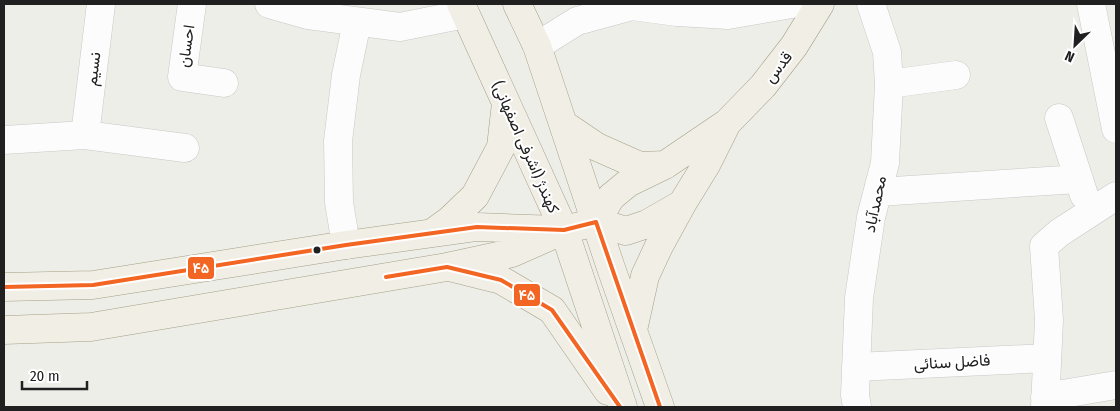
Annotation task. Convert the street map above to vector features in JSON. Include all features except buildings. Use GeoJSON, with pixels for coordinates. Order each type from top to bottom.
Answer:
{"type":"FeatureCollection","features":[{"type":"Feature","properties":{"kind":"main road"},"geometry":{"type":"LineString","coordinates":[[517,4],[537,46],[660,407]]}},
{"type":"Feature","properties":{"kind":"main road","name":"قدس"},"geometry":{"type":"LineString","coordinates":[[727,123],[763,86],[794,46],[820,4]]}},
{"type":"Feature","properties":{"kind":"main road","name":"کهندژ (اشرفی اصفهانی)"},"geometry":{"type":"LineString","coordinates":[[463,9],[564,230],[621,407]]}},
{"type":"Feature","properties":{"kind":"main road"},"geometry":{"type":"LineString","coordinates":[[432,234],[475,196],[501,148],[506,101]]}},
{"type":"Feature","properties":{"kind":"main road"},"geometry":{"type":"LineString","coordinates":[[596,222],[611,196],[628,183],[665,165],[727,123]]}},
{"type":"Feature","properties":{"kind":"main road"},"geometry":{"type":"LineString","coordinates":[[633,330],[645,276],[659,246],[706,165],[727,123]]}},
{"type":"Feature","properties":{"kind":"main road"},"geometry":{"type":"LineString","coordinates":[[563,124],[597,147],[640,166],[665,165]]}},
{"type":"Feature","properties":{"kind":"main road"},"geometry":{"type":"LineString","coordinates":[[4,330],[91,328],[447,267],[512,253],[564,230],[596,222],[626,231],[647,224],[682,204]]}},
{"type":"Feature","properties":{"kind":"main road"},"geometry":{"type":"LineString","coordinates":[[4,287],[93,285],[346,245],[478,227],[564,230]]}},
{"type":"Feature","properties":{"kind":"main road"},"geometry":{"type":"LineString","coordinates":[[277,256],[286,295]]}},
{"type":"Feature","properties":{"kind":"main road"},"geometry":{"type":"LineString","coordinates":[[447,267],[501,280],[552,310],[621,407]]}},
{"type":"Feature","properties":{"kind":"street","name":"نسیم"},"geometry":{"type":"LineString","coordinates":[[85,135],[101,4]]}},
{"type":"Feature","properties":{"kind":"street","name":"احسان"},"geometry":{"type":"LineString","coordinates":[[192,4],[182,77],[224,83]]}},
{"type":"Feature","properties":{"kind":"street"},"geometry":{"type":"LineString","coordinates":[[269,4],[308,15],[400,27],[463,9]]}},
{"type":"Feature","properties":{"kind":"street"},"geometry":{"type":"LineString","coordinates":[[537,46],[577,21],[632,5],[728,15],[792,4]]}},
{"type":"Feature","properties":{"kind":"street","name":"محمدآباد"},"geometry":{"type":"LineString","coordinates":[[857,407],[858,298],[871,217],[885,163],[889,84],[887,52],[871,4]]}},
{"type":"Feature","properties":{"kind":"street"},"geometry":{"type":"LineString","coordinates":[[1092,4],[1116,128]]}},
{"type":"Feature","properties":{"kind":"street"},"geometry":{"type":"LineString","coordinates":[[346,245],[339,202],[338,141],[346,75],[357,22]]}},
{"type":"Feature","properties":{"kind":"street"},"geometry":{"type":"LineString","coordinates":[[889,84],[956,75]]}},
{"type":"Feature","properties":{"kind":"street"},"geometry":{"type":"LineString","coordinates":[[1059,118],[1090,212]]}},
{"type":"Feature","properties":{"kind":"street"},"geometry":{"type":"LineString","coordinates":[[4,140],[85,135],[185,148]]}},
{"type":"Feature","properties":{"kind":"street"},"geometry":{"type":"LineString","coordinates":[[878,192],[1079,179]]}},
{"type":"Feature","properties":{"kind":"street"},"geometry":{"type":"LineString","coordinates":[[1116,196],[1059,233],[1044,246],[1049,320],[1045,402],[1116,385]]}},
{"type":"Feature","properties":{"kind":"street","name":"فاضل سنائی"},"geometry":{"type":"LineString","coordinates":[[856,367],[1047,358]]}},
{"type":"Feature","properties":{"kind":"transit line","name":"۴۵"},"geometry":{"type":"LineString","coordinates":[[4,287],[93,285],[346,245],[477,227],[564,230],[596,222],[660,407]]}},
{"type":"Feature","properties":{"kind":"transit line","name":"۴۵"},"geometry":{"type":"LineString","coordinates":[[386,277],[447,267],[501,280],[552,310],[620,407]]}}]}
